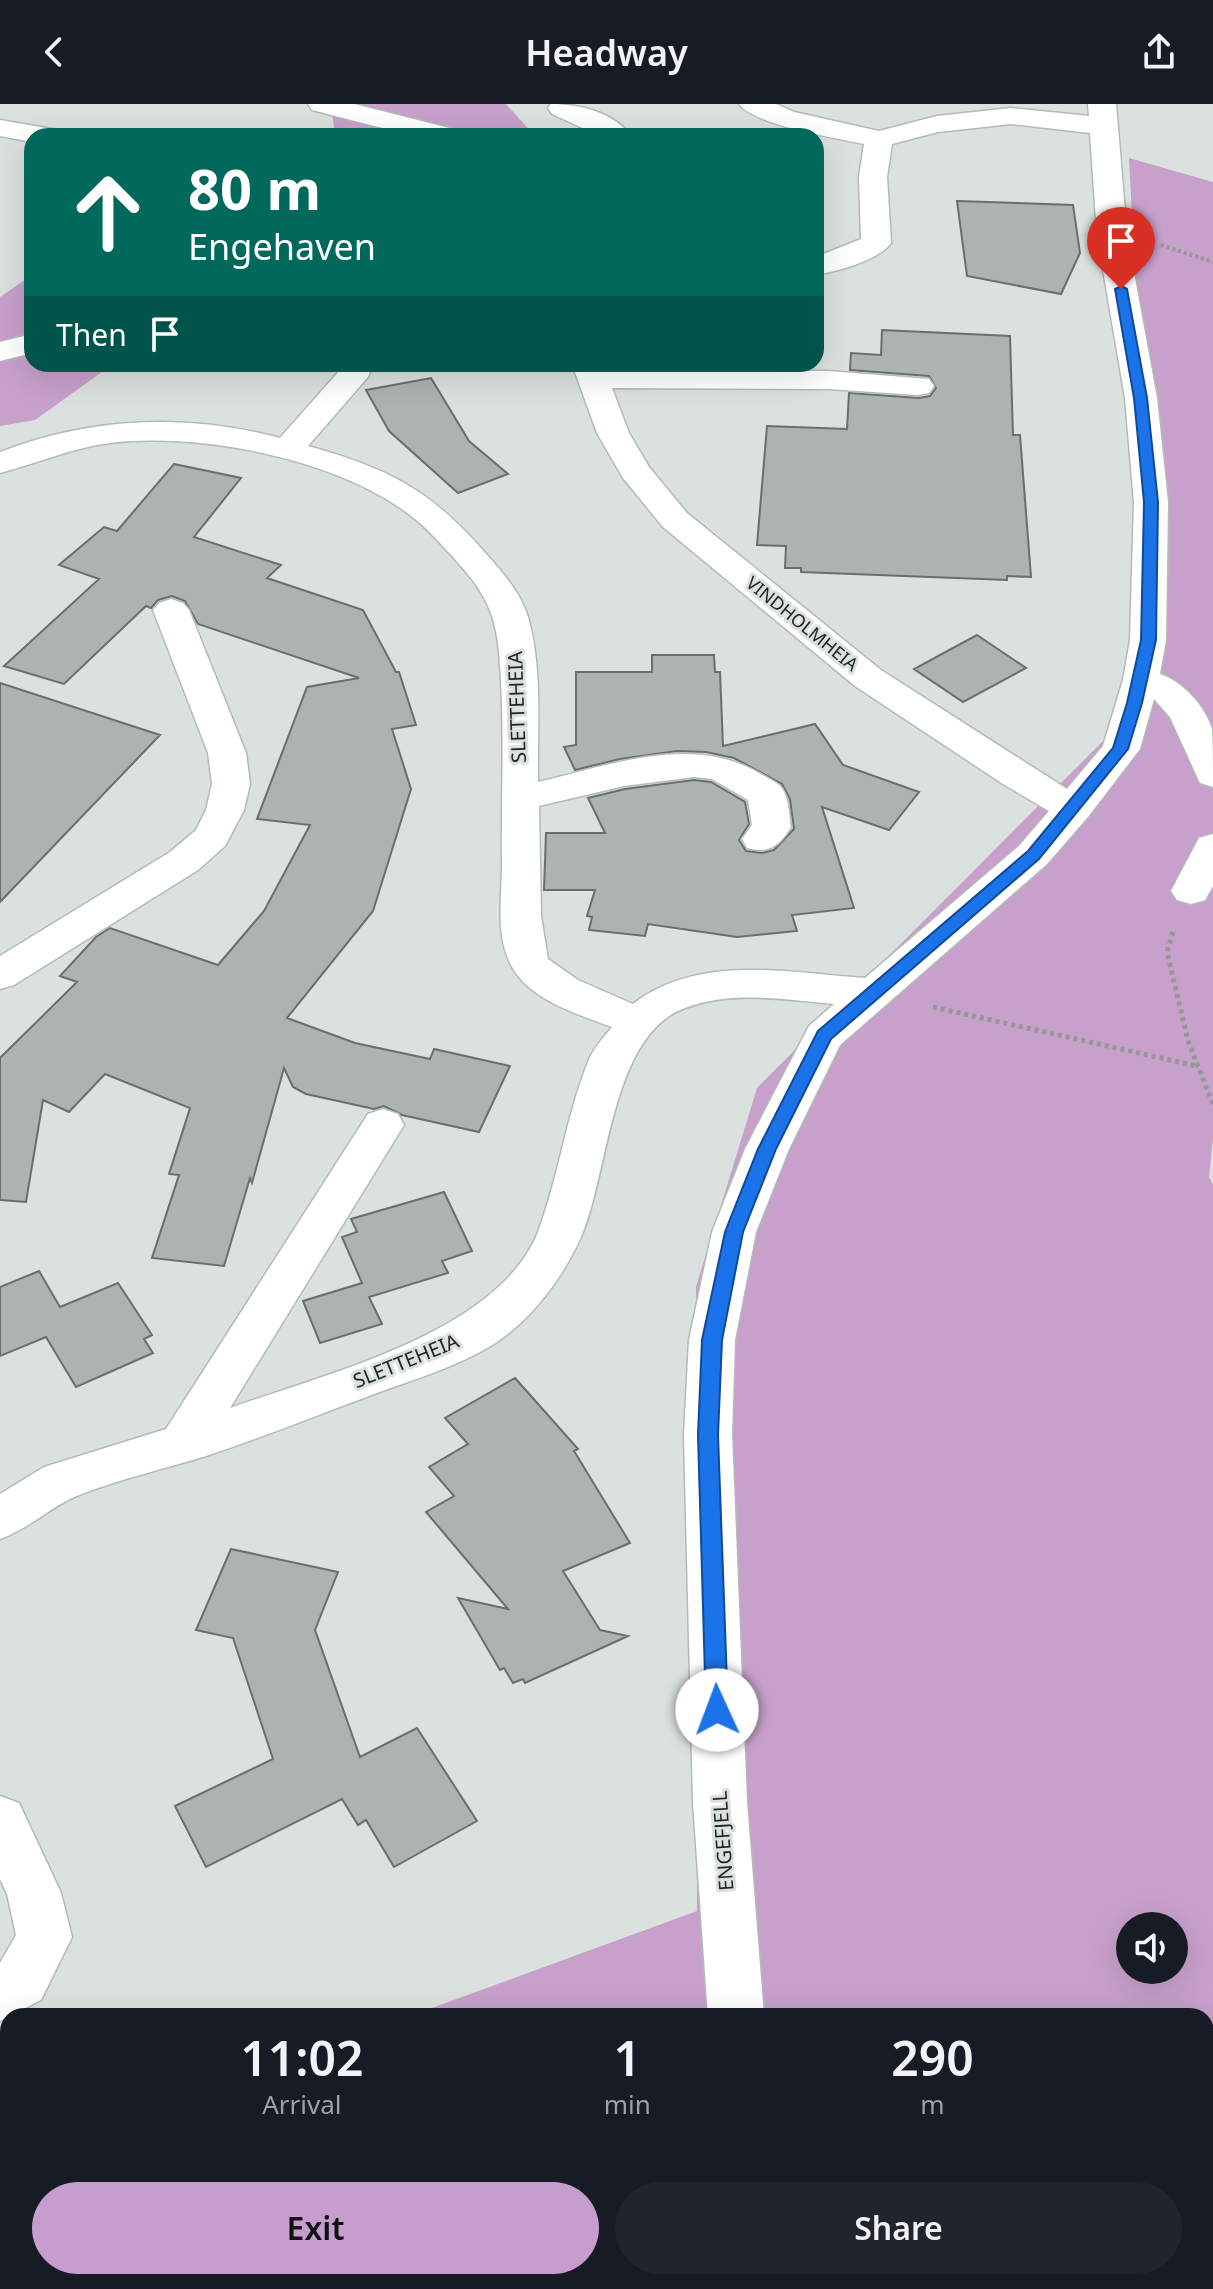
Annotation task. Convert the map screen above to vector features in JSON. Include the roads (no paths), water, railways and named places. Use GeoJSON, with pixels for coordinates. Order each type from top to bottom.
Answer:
{"type":"FeatureCollection","features":[{"type":"Feature","properties":{"kind":"street"},"geometry":{"type":"LineString","coordinates":[[753,104],[785,118],[879,139],[887,134],[937,124],[1011,116],[1102,115]]}},
{"type":"Feature","properties":{"kind":"street"},"geometry":{"type":"LineString","coordinates":[[562,108],[607,128]]}},
{"type":"Feature","properties":{"kind":"street"},"geometry":{"type":"LineString","coordinates":[[325,116],[351,111],[416,128]]}},
{"type":"Feature","properties":{"kind":"street","name":"ENGEFJELL"},"geometry":{"type":"LineString","coordinates":[[735,2008],[719,1786],[708,1435],[712,1340],[734,1232],[767,1149],[824,1036],[1033,855],[1121,749],[1141,680],[1148,640],[1151,502],[1141,398],[1112,235],[1102,115]]}},
{"type":"Feature","properties":{"kind":"street"},"geometry":{"type":"LineString","coordinates":[[0,128],[24,132]]}},
{"type":"Feature","properties":{"kind":"street"},"geometry":{"type":"LineString","coordinates":[[824,264],[876,243],[873,177],[879,139]]}},
{"type":"Feature","properties":{"kind":"street"},"geometry":{"type":"LineString","coordinates":[[0,352],[24,345]]}},
{"type":"Feature","properties":{"kind":"street"},"geometry":{"type":"LineString","coordinates":[[287,450],[355,372]]}},
{"type":"Feature","properties":{"kind":"street","name":"VINDHOLMHEIA"},"geometry":{"type":"LineString","coordinates":[[590,372],[620,446],[635,471],[675,520],[868,678],[1016,776],[1074,809]]}},
{"type":"Feature","properties":{"kind":"street","name":"VINDHOLMHEIA"},"geometry":{"type":"LineString","coordinates":[[616,372],[918,386]]}},
{"type":"Feature","properties":{"kind":"street","name":"SLETTEHEIA"},"geometry":{"type":"LineString","coordinates":[[0,463],[22,453],[89,437],[161,430],[214,434],[287,450],[350,470],[399,492],[436,519],[489,577],[509,613],[519,665],[524,942],[532,967],[558,987],[638,1021]]}},
{"type":"Feature","properties":{"kind":"street"},"geometry":{"type":"LineString","coordinates":[[0,975],[184,861],[211,837],[225,810],[231,784],[227,753],[171,610]]}},
{"type":"Feature","properties":{"kind":"street"},"geometry":{"type":"LineString","coordinates":[[1141,680],[1153,682],[1175,699],[1191,720],[1213,775]]}},
{"type":"Feature","properties":{"kind":"street"},"geometry":{"type":"LineString","coordinates":[[519,795],[536,795],[670,767],[709,766],[738,777],[766,794],[772,827],[761,839]]}},
{"type":"Feature","properties":{"kind":"street"},"geometry":{"type":"LineString","coordinates":[[1191,891],[1213,847]]}},
{"type":"Feature","properties":{"kind":"street","name":"SLETTEHEIA"},"geometry":{"type":"LineString","coordinates":[[1,1517],[61,1481],[183,1443],[416,1360],[476,1332],[506,1309],[532,1281],[559,1236],[609,1061],[638,1021],[666,999],[705,987],[742,983],[872,993]]}},
{"type":"Feature","properties":{"kind":"street"},"geometry":{"type":"LineString","coordinates":[[183,1443],[383,1125]]}},
{"type":"Feature","properties":{"kind":"street"},"geometry":{"type":"LineString","coordinates":[[0,1820],[34,1893],[44,1937],[21,1981],[0,1994]]}}]}
